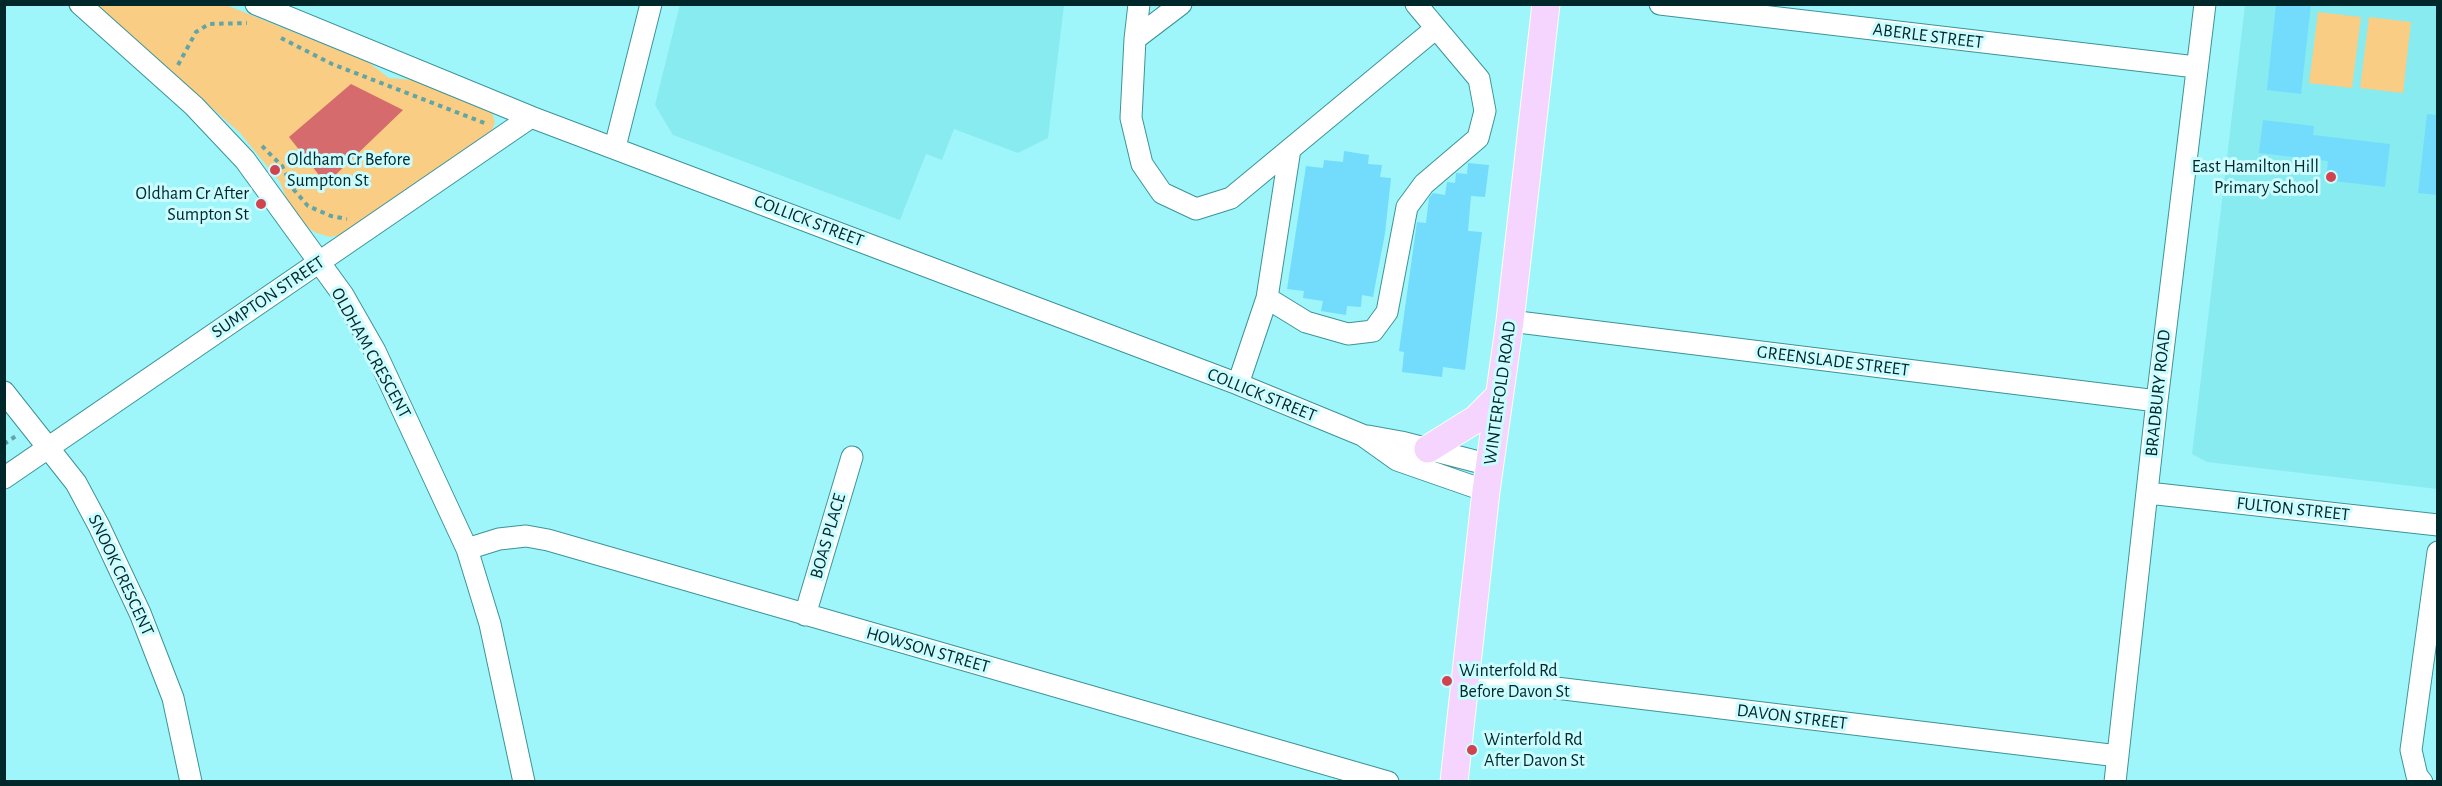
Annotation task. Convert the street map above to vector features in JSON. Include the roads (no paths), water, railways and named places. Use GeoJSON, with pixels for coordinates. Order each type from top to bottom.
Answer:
{"type":"FeatureCollection","features":[{"type":"Feature","properties":{"kind":"main road","name":"WINTERFOLD ROAD"},"geometry":{"type":"LineString","coordinates":[[1454,782],[1488,478],[1546,4]]}},
{"type":"Feature","properties":{"kind":"main road"},"geometry":{"type":"LineString","coordinates":[[1428,449],[1476,419],[1499,396]]}},
{"type":"Feature","properties":{"kind":"street","name":"OLDHAM CRESCENT"},"geometry":{"type":"LineString","coordinates":[[80,4],[167,81],[245,160],[343,295],[375,351],[467,549],[492,635],[524,782]]}},
{"type":"Feature","properties":{"kind":"street"},"geometry":{"type":"LineString","coordinates":[[615,147],[651,4]]}},
{"type":"Feature","properties":{"kind":"street"},"geometry":{"type":"LineString","coordinates":[[1139,4],[1131,118],[1142,164],[1162,193],[1196,209],[1231,198],[1435,29]]}},
{"type":"Feature","properties":{"kind":"street"},"geometry":{"type":"LineString","coordinates":[[1135,39],[1180,4]]}},
{"type":"Feature","properties":{"kind":"street"},"geometry":{"type":"LineString","coordinates":[[1267,298],[1306,322],[1348,334],[1373,331],[1388,312],[1407,207],[1424,184],[1478,138],[1485,111],[1479,79],[1416,4]]}},
{"type":"Feature","properties":{"kind":"street","name":"ABERLE STREET"},"geometry":{"type":"LineString","coordinates":[[1660,4],[2196,67]]}},
{"type":"Feature","properties":{"kind":"street","name":"BRADBURY ROAD"},"geometry":{"type":"LineString","coordinates":[[2115,782],[2157,401],[2205,4]]}},
{"type":"Feature","properties":{"kind":"street","name":"COLLICK STREET"},"geometry":{"type":"LineString","coordinates":[[265,11],[531,117],[1238,384],[1362,435],[1428,449],[1488,478]]}},
{"type":"Feature","properties":{"kind":"street","name":"SUMPTON STREET"},"geometry":{"type":"LineString","coordinates":[[4,478],[531,117]]}},
{"type":"Feature","properties":{"kind":"street"},"geometry":{"type":"LineString","coordinates":[[1238,384],[1267,298],[1290,149]]}},
{"type":"Feature","properties":{"kind":"street","name":"GREENSLADE STREET"},"geometry":{"type":"LineString","coordinates":[[1509,321],[2157,401]]}},
{"type":"Feature","properties":{"kind":"street","name":"SNOOK CRESCENT"},"geometry":{"type":"LineString","coordinates":[[4,392],[76,483],[140,613],[173,698],[191,782]]}},
{"type":"Feature","properties":{"kind":"street","name":"COLLICK STREET"},"geometry":{"type":"LineString","coordinates":[[1362,435],[1397,460],[1488,478]]}},
{"type":"Feature","properties":{"kind":"street","name":"BOAS PLACE"},"geometry":{"type":"LineString","coordinates":[[805,615],[852,457]]}},
{"type":"Feature","properties":{"kind":"street","name":"FULTON STREET"},"geometry":{"type":"LineString","coordinates":[[2148,493],[2438,525]]}},
{"type":"Feature","properties":{"kind":"street","name":"HOWSON STREET"},"geometry":{"type":"LineString","coordinates":[[467,549],[499,539],[526,536],[548,540],[1388,782]]}},
{"type":"Feature","properties":{"kind":"street"},"geometry":{"type":"LineString","coordinates":[[2422,782],[2417,776],[2411,750],[2438,552]]}},
{"type":"Feature","properties":{"kind":"street","name":"DAVON STREET"},"geometry":{"type":"LineString","coordinates":[[1466,677],[2118,756]]}},
{"type":"Feature","properties":{"kind":"place","name":"Oldham Cr Before Sumpton St"},"geometry":{"type":"Point","coordinates":[275,170]}},
{"type":"Feature","properties":{"kind":"place","name":"East Hamilton Hill Primary School"},"geometry":{"type":"Point","coordinates":[2331,177]}},
{"type":"Feature","properties":{"kind":"place","name":"Oldham Cr After Sumpton St"},"geometry":{"type":"Point","coordinates":[261,204]}},
{"type":"Feature","properties":{"kind":"place","name":"Winterfold Rd Before Davon St"},"geometry":{"type":"Point","coordinates":[1447,681]}},
{"type":"Feature","properties":{"kind":"place","name":"Winterfold Rd After Davon St"},"geometry":{"type":"Point","coordinates":[1472,750]}}]}
